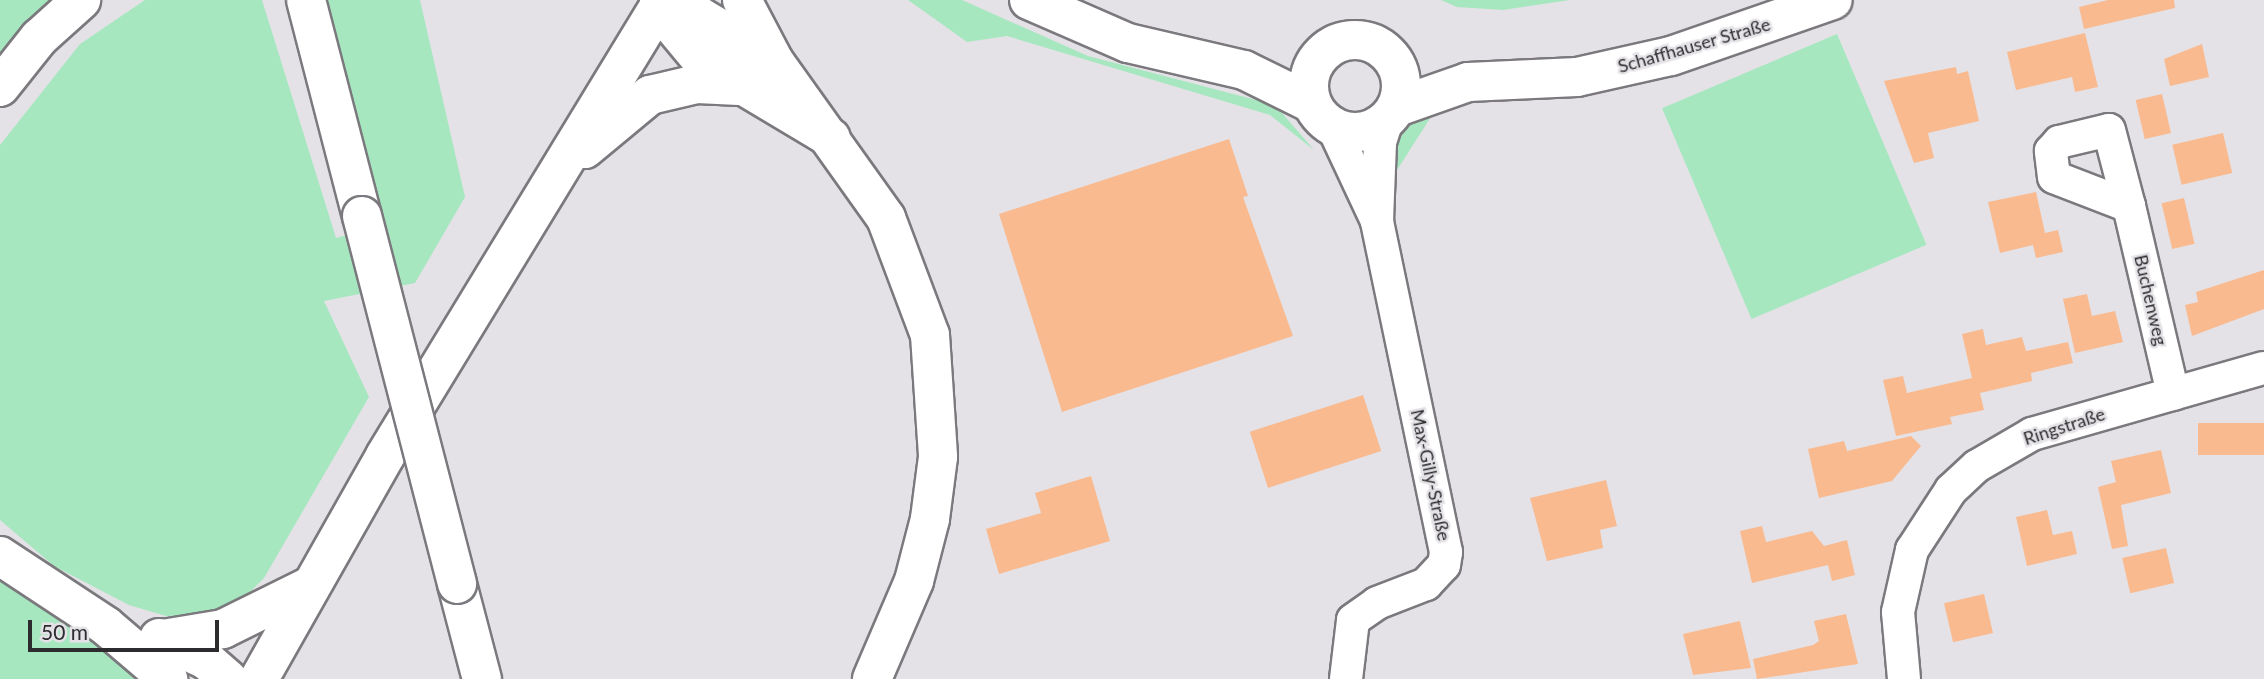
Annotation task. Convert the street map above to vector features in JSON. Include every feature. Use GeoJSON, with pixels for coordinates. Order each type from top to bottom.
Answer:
{"type":"FeatureCollection","features":[{"type":"Feature","properties":{"kind":"main road"},"geometry":{"type":"LineString","coordinates":[[0,87],[39,38],[81,0]]}},
{"type":"Feature","properties":{"kind":"main road"},"geometry":{"type":"LineString","coordinates":[[306,0],[483,676]]}},
{"type":"Feature","properties":{"kind":"main road"},"geometry":{"type":"LineString","coordinates":[[742,0],[774,61],[870,191],[899,246],[930,335],[937,390],[938,457],[930,519],[914,581],[872,679]]}},
{"type":"Feature","properties":{"kind":"main road"},"geometry":{"type":"LineString","coordinates":[[1029,0],[1128,43],[1244,70],[1322,115],[1361,132],[1392,113],[1401,89],[1395,63],[1382,49],[1359,40],[1335,45],[1316,61],[1309,81],[1322,115]]}},
{"type":"Feature","properties":{"kind":"main road","name":"Schaffhauser Straße"},"geometry":{"type":"LineString","coordinates":[[1395,63],[1468,82],[1577,77],[1636,64],[1833,0]]}},
{"type":"Feature","properties":{"kind":"main road"},"geometry":{"type":"LineString","coordinates":[[660,4],[699,16],[774,61]]}},
{"type":"Feature","properties":{"kind":"main road"},"geometry":{"type":"LineString","coordinates":[[660,4],[689,49],[739,86],[831,138]]}},
{"type":"Feature","properties":{"kind":"main road"},"geometry":{"type":"LineString","coordinates":[[259,679],[310,586],[548,184],[660,4]]}},
{"type":"Feature","properties":{"kind":"main road"},"geometry":{"type":"LineString","coordinates":[[1244,70],[1316,61]]}},
{"type":"Feature","properties":{"kind":"main road","name":"Schaffhauser Straße"},"geometry":{"type":"LineString","coordinates":[[1392,113],[1468,82]]}},
{"type":"Feature","properties":{"kind":"main road"},"geometry":{"type":"LineString","coordinates":[[548,184],[650,95],[697,84],[739,86]]}},
{"type":"Feature","properties":{"kind":"main road"},"geometry":{"type":"LineString","coordinates":[[0,556],[106,626],[168,679]]}},
{"type":"Feature","properties":{"kind":"main road"},"geometry":{"type":"LineString","coordinates":[[163,639],[223,629],[310,586]]}},
{"type":"Feature","properties":{"kind":"main road"},"geometry":{"type":"LineString","coordinates":[[106,626],[163,639],[206,660],[228,679]]}},
{"type":"Feature","properties":{"kind":"street","name":"Max-Gilly-Straße"},"geometry":{"type":"LineString","coordinates":[[1346,679],[1353,621],[1377,603],[1426,584],[1444,565],[1446,552],[1377,221],[1380,142],[1392,113]]}},
{"type":"Feature","properties":{"kind":"street","name":"Max-Gilly-Straße"},"geometry":{"type":"LineString","coordinates":[[1322,115],[1377,221]]}},
{"type":"Feature","properties":{"kind":"street","name":"Buchenweg"},"geometry":{"type":"LineString","coordinates":[[2129,206],[2174,394]]}},
{"type":"Feature","properties":{"kind":"street","name":"Ringstraße"},"geometry":{"type":"LineString","coordinates":[[1904,679],[1898,638],[1902,586],[1912,550],[1951,490],[1986,459],[2032,434],[2264,368]]}},
{"type":"Feature","properties":{"kind":"green space"},"geometry":{"type":"Polygon","coordinates":[[[0,0],[59,0],[0,66],[0,0]]]}},
{"type":"Feature","properties":{"kind":"green space"},"geometry":{"type":"Polygon","coordinates":[[[145,0],[262,0],[336,238],[380,226],[323,0],[420,0],[465,197],[415,283],[324,301],[369,397],[264,578],[242,600],[200,615],[166,616],[129,605],[54,566],[0,520],[0,145],[80,44],[145,0]]]}},
{"type":"Feature","properties":{"kind":"green space"},"geometry":{"type":"Polygon","coordinates":[[[908,0],[962,0],[1088,56],[1260,101],[1282,113],[1314,150],[1270,115],[1007,36],[967,42],[908,0]]]}},
{"type":"Feature","properties":{"kind":"green space"},"geometry":{"type":"Polygon","coordinates":[[[1441,0],[1570,0],[1503,10],[1457,7],[1441,0]]]}},
{"type":"Feature","properties":{"kind":"green space"},"geometry":{"type":"Polygon","coordinates":[[[1837,34],[1926,245],[1752,319],[1662,108],[1837,34]]]}},
{"type":"Feature","properties":{"kind":"green space"},"geometry":{"type":"Polygon","coordinates":[[[1434,112],[1392,178],[1401,128],[1434,112]]]}},
{"type":"Feature","properties":{"kind":"green space"},"geometry":{"type":"Polygon","coordinates":[[[0,575],[115,654],[145,679],[0,679],[0,575]]]}},
{"type":"Feature","properties":{"kind":"building"},"geometry":{"type":"Polygon","coordinates":[[[2108,0],[2174,0],[2175,8],[2084,29],[2079,7],[2108,0]]]}},
{"type":"Feature","properties":{"kind":"building"},"geometry":{"type":"Polygon","coordinates":[[[2085,33],[2098,87],[2075,92],[2072,77],[2016,90],[2007,52],[2085,33]]]}},
{"type":"Feature","properties":{"kind":"building"},"geometry":{"type":"Polygon","coordinates":[[[2202,44],[2209,77],[2170,86],[2164,59],[2202,44]]]}},
{"type":"Feature","properties":{"kind":"building"},"geometry":{"type":"Polygon","coordinates":[[[1956,67],[1957,74],[1968,71],[1979,121],[1928,133],[1934,158],[1914,163],[1884,81],[1956,67]]]}},
{"type":"Feature","properties":{"kind":"building"},"geometry":{"type":"Polygon","coordinates":[[[2162,94],[2171,133],[2145,139],[2136,100],[2162,94]]]}},
{"type":"Feature","properties":{"kind":"building"},"geometry":{"type":"Polygon","coordinates":[[[2223,133],[2232,173],[2182,185],[2172,145],[2223,133]]]}},
{"type":"Feature","properties":{"kind":"building"},"geometry":{"type":"Polygon","coordinates":[[[1229,139],[1248,196],[1243,197],[1293,336],[1062,412],[999,214],[1229,139]]]}},
{"type":"Feature","properties":{"kind":"building"},"geometry":{"type":"Polygon","coordinates":[[[2036,192],[2045,233],[2058,230],[2063,252],[2036,258],[2033,245],[2000,253],[1988,202],[2036,192]]]}},
{"type":"Feature","properties":{"kind":"building"},"geometry":{"type":"Polygon","coordinates":[[[2184,198],[2195,244],[2172,249],[2162,203],[2184,198]]]}},
{"type":"Feature","properties":{"kind":"building"},"geometry":{"type":"Polygon","coordinates":[[[2264,270],[2264,309],[2192,336],[2185,305],[2198,302],[2196,292],[2264,270]]]}},
{"type":"Feature","properties":{"kind":"building"},"geometry":{"type":"Polygon","coordinates":[[[2087,294],[2092,316],[2115,311],[2123,342],[2075,353],[2063,299],[2087,294]]]}},
{"type":"Feature","properties":{"kind":"building"},"geometry":{"type":"Polygon","coordinates":[[[1983,329],[1986,345],[2022,337],[2026,351],[2068,342],[2073,363],[2031,373],[2032,381],[1980,393],[1984,410],[1950,417],[1952,424],[1896,436],[1883,380],[1903,376],[1907,393],[1972,378],[1962,334],[1983,329]]]}},
{"type":"Feature","properties":{"kind":"building"},"geometry":{"type":"Polygon","coordinates":[[[1363,395],[1381,451],[1268,488],[1250,432],[1363,395]]]}},
{"type":"Feature","properties":{"kind":"building"},"geometry":{"type":"Polygon","coordinates":[[[2198,423],[2264,423],[2264,455],[2198,455],[2198,423]]]}},
{"type":"Feature","properties":{"kind":"building"},"geometry":{"type":"Polygon","coordinates":[[[1911,436],[1921,446],[1892,481],[1819,498],[1808,449],[1844,441],[1847,451],[1911,436]]]}},
{"type":"Feature","properties":{"kind":"building"},"geometry":{"type":"Polygon","coordinates":[[[2161,450],[2171,493],[2121,505],[2128,546],[2112,549],[2098,487],[2116,482],[2111,461],[2161,450]]]}},
{"type":"Feature","properties":{"kind":"building"},"geometry":{"type":"Polygon","coordinates":[[[1091,476],[1110,541],[999,574],[986,529],[1041,513],[1035,493],[1091,476]]]}},
{"type":"Feature","properties":{"kind":"building"},"geometry":{"type":"Polygon","coordinates":[[[1606,480],[1617,526],[1600,530],[1603,548],[1547,561],[1530,498],[1606,480]]]}},
{"type":"Feature","properties":{"kind":"building"},"geometry":{"type":"Polygon","coordinates":[[[2047,510],[2053,535],[2072,531],[2077,554],[2027,566],[2016,517],[2047,510]]]}},
{"type":"Feature","properties":{"kind":"building"},"geometry":{"type":"Polygon","coordinates":[[[1762,526],[1766,542],[1812,531],[1824,546],[1847,540],[1855,575],[1832,581],[1828,565],[1752,583],[1740,531],[1762,526]]]}},
{"type":"Feature","properties":{"kind":"building"},"geometry":{"type":"Polygon","coordinates":[[[2166,548],[2174,583],[2130,593],[2122,558],[2166,548]]]}},
{"type":"Feature","properties":{"kind":"building"},"geometry":{"type":"Polygon","coordinates":[[[1984,594],[1993,633],[1953,642],[1944,603],[1984,594]]]}},
{"type":"Feature","properties":{"kind":"building"},"geometry":{"type":"Polygon","coordinates":[[[1846,614],[1858,664],[1757,679],[1753,659],[1813,645],[1819,641],[1814,621],[1846,614]]]}},
{"type":"Feature","properties":{"kind":"building"},"geometry":{"type":"Polygon","coordinates":[[[1740,621],[1751,668],[1693,675],[1683,634],[1740,621]]]}}]}
